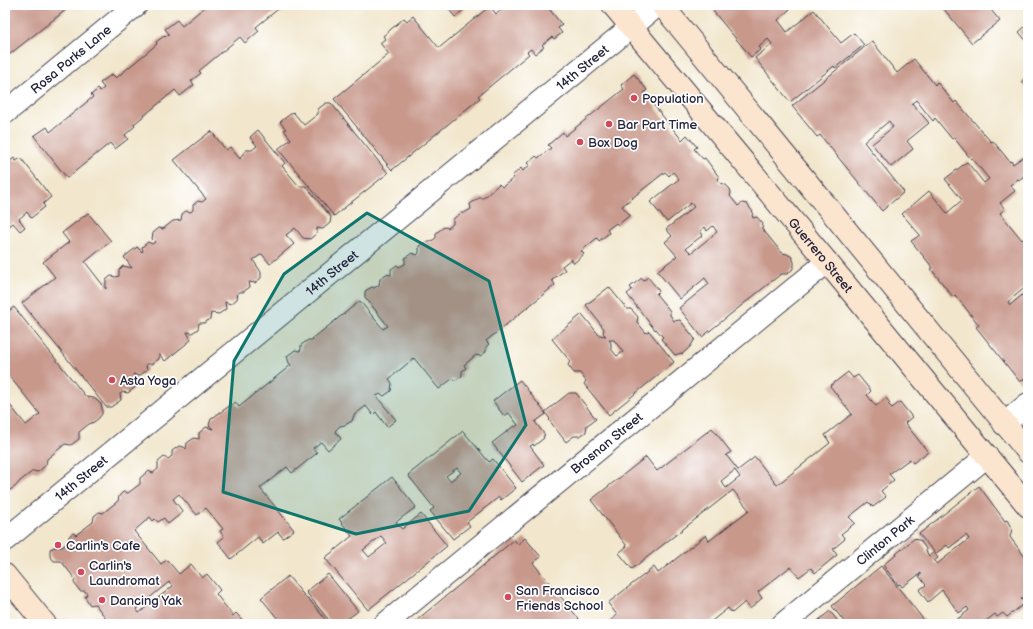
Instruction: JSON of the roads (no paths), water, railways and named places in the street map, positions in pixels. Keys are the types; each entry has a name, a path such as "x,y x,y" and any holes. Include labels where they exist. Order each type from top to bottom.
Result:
{"main road":[{"name":"Guerrero Street","path":"613,5 1028,506"},
{"path":"662,5 1028,452"},
{"path":"5,576 45,624"}],"street":[{"name":"Rosa Parks Lane","path":"5,112 136,5"},
{"name":"14th Street","path":"5,540 658,5"},
{"name":"Brosnan Street","path":"385,624 827,262"},
{"path":"1004,424 1028,404"},
{"name":"Clinton Park","path":"783,624 987,456"}],"place":[{"name":"Population","path":"634,98"},
{"name":"Bar Part Time","path":"609,124"},
{"name":"Box Dog","path":"580,142"},
{"name":"Asta Yoga","path":"112,380"},
{"name":"Carlin's Cafe","path":"58,545"},
{"name":"Carlin's Laundromat","path":"81,572"},
{"name":"San Francisco Friends School","path":"508,597"},
{"name":"Dancing Yak","path":"102,600"}]}
